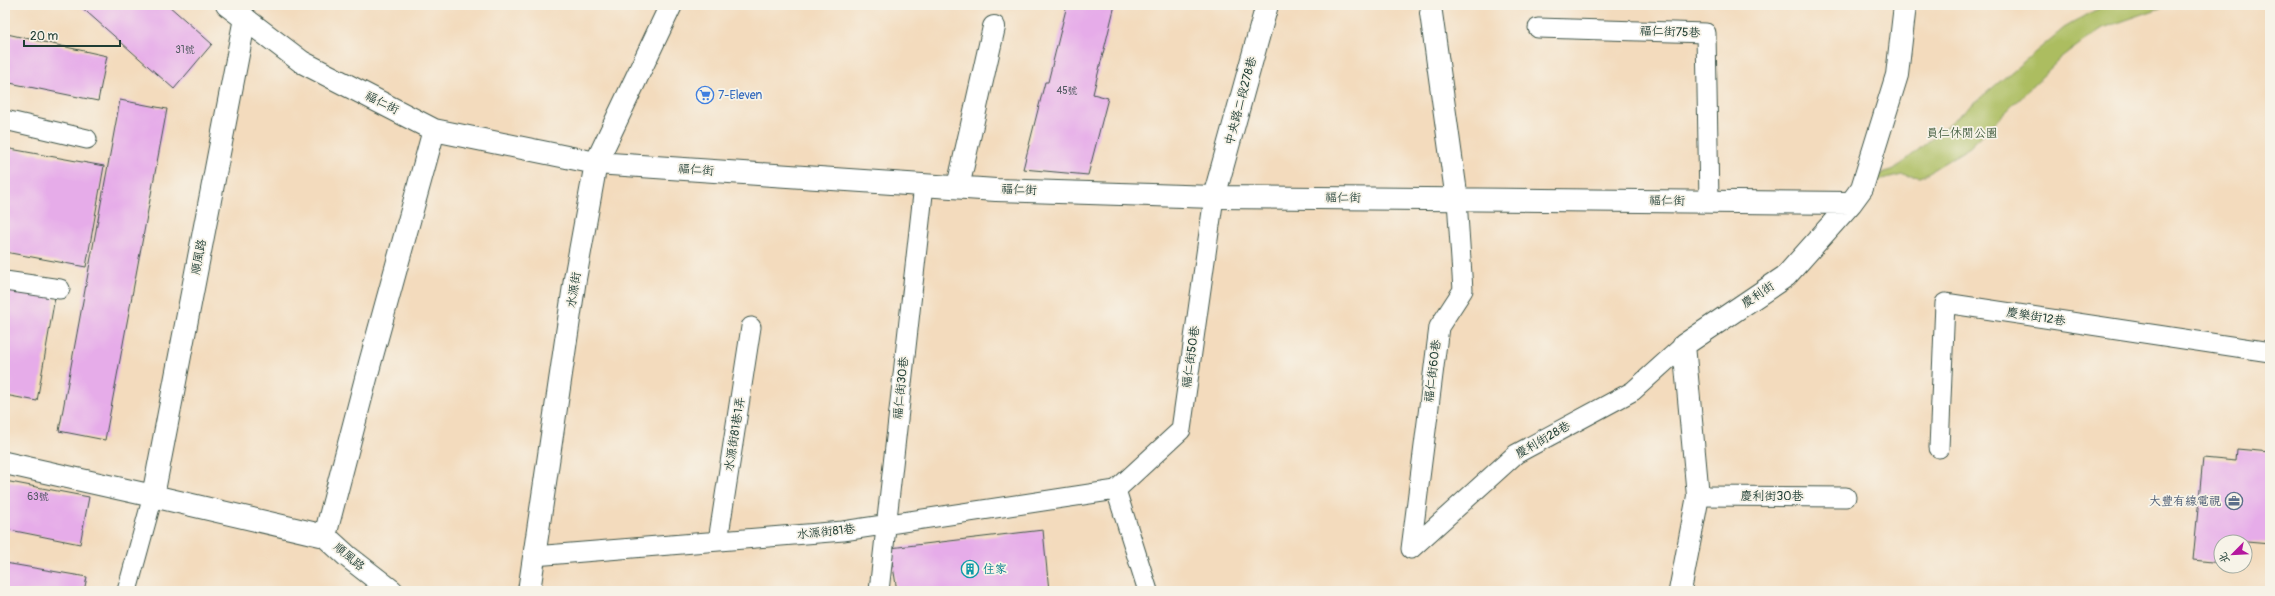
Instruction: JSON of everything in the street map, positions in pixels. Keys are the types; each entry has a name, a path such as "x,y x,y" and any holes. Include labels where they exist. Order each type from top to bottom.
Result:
{"street":[{"name":"福仁街","path":"227,5 246,12 302,62 434,130 596,163 958,187 1214,197 1851,203"},
{"name":"水源街","path":"529,591 575,279 596,163 671,5"},
{"name":"中央路二段278巷","path":"1214,197 1267,5"},
{"name":"慶利街","path":"1684,345 1786,276 1851,203 1862,188 1896,76 1904,5"},
{"path":"1431,9 1457,200"},
{"name":"順風路","path":"153,496 246,12"},
{"path":"958,187 994,27"},
{"name":"順風路","path":"326,536 370,363 434,130"},
{"path":"1680,591 1698,496 1684,345"},
{"name":"順風路","path":"5,463 326,536 347,556 392,591"}],"lane":[{"name":"福仁街75巷","path":"1538,28 1706,33 1710,202"},
{"path":"5,120 87,139"},
{"name":"福仁街30巷","path":"879,591 924,185"},
{"name":"福仁街50巷","path":"1116,490 1181,430 1214,197"},
{"name":"福仁街60巷","path":"1410,549 1439,327 1463,290 1457,200"},
{"path":"5,281 60,289"},
{"name":"慶樂街12巷","path":"1940,448 1945,303 2270,352"},
{"name":"水源街81巷1弄","path":"718,541 751,327"},
{"name":"慶利街28巷","path":"1410,549 1516,454 1633,391 1684,345"},
{"path":"1116,490 1148,591"},
{"name":"水源街81巷","path":"534,556 843,531 1116,490"},
{"path":"127,591 153,496"},
{"name":"慶利街30巷","path":"1698,496 1846,497"}],"green space":[{"name":"員仁休閒公園","path":"2104,5 2169,5 2103,28 2085,40 2060,59 1970,147 1921,177 1902,175 1874,182 1877,175 1894,170 2064,28"}],"building":[{"path":"79,5 168,5 212,44 174,89"},
{"path":"1067,5 1115,5 1093,94 1108,98 1088,175 1023,169 1045,82 1048,82"},
{"path":"7,34 107,56 98,101 5,82"},
{"path":"120,100 167,109 105,440 59,431"},
{"path":"5,148 104,166 86,267 5,252"},
{"path":"5,288 55,297 37,401 5,395"},
{"name":"大豐有線電視","path":"2237,449 2270,452 2270,544 2253,543 2253,534 2213,534 2213,562 2193,560 2203,458 2236,461"},
{"path":"5,481 89,497 80,544 5,529"},
{"name":"住家","path":"1043,530 1049,591 897,591 890,548"},
{"path":"5,563 87,577 84,591 5,591"}],"place":[{"name":"7-Eleven","path":"705,95"},
{"name":"大豐有線電視","path":"2234,501"},
{"name":"住家","path":"970,569"}]}
